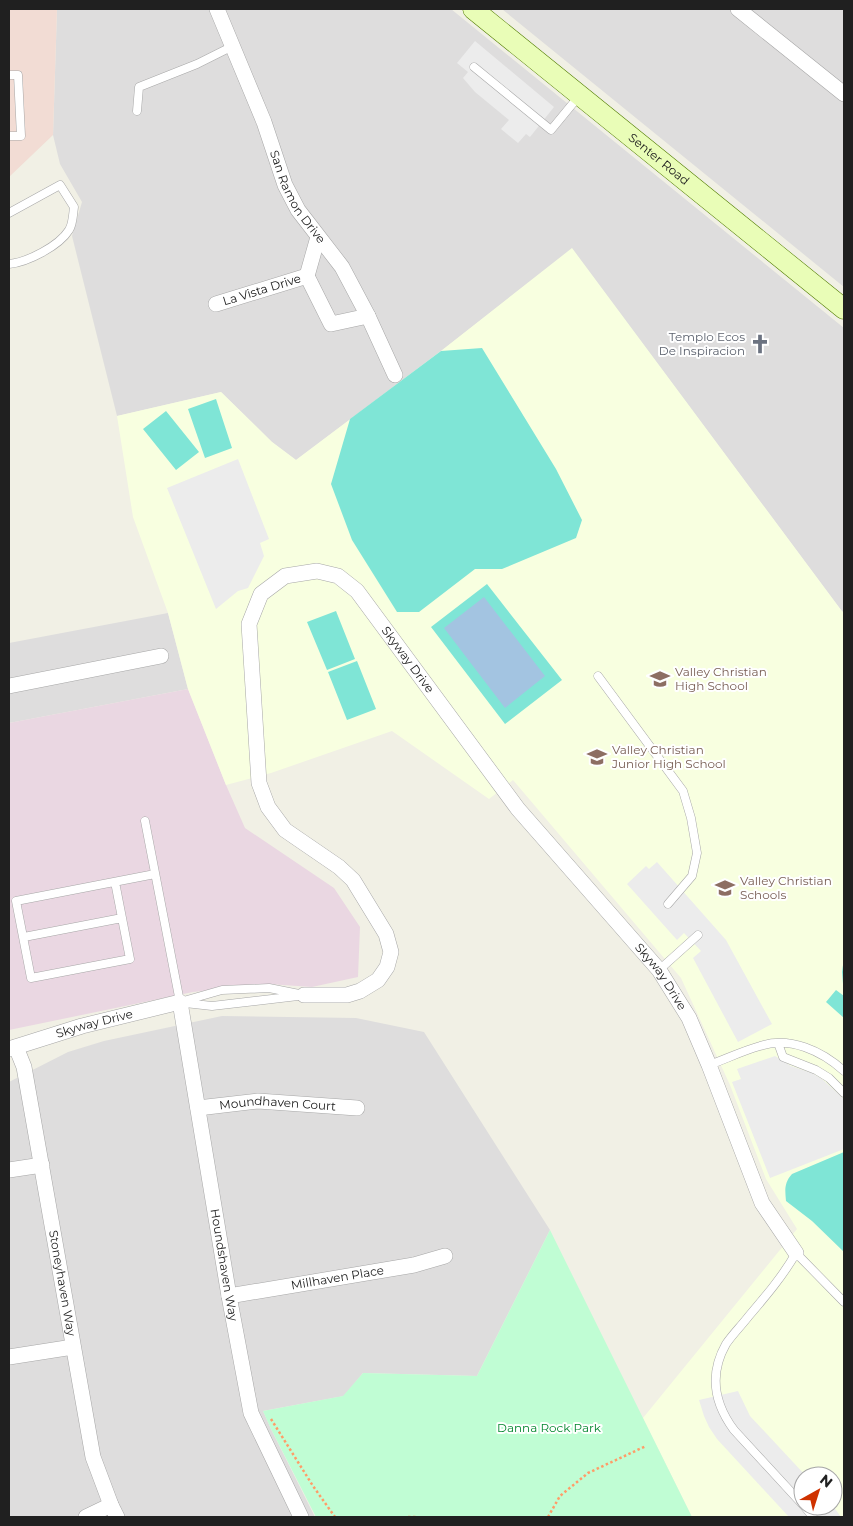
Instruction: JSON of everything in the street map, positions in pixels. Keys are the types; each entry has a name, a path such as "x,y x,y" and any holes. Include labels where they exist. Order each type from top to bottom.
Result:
{"main road":[{"name":"Senter Road","path":"473,9 844,308"}],"street":[{"name":"San Ramon Drive","path":"217,9 264,122 285,185 298,210 342,267 368,316 395,375"},
{"path":"738,9 844,94"},
{"name":"La Vista Drive","path":"318,238 307,276 331,324 368,316"},
{"name":"La Vista Drive","path":"216,304 307,276"},
{"name":"Skyway Drive","path":"304,995 346,995 360,991 378,980 387,967 391,952 386,934 353,880 339,866 285,830 268,807 259,782 250,624 261,594 285,576 317,571 338,576 357,591 518,809 659,970 689,1018 762,1203 796,1253"},
{"path":"9,686 161,656"},
{"name":"Skyway Drive","path":"12,1048 82,1026 180,1002"},
{"name":"Houndshaven Way","path":"180,1002 229,1296 251,1413 301,1517"},
{"name":"Stoneyhaven Way","path":"12,1048 24,1066 94,1457 114,1511"},
{"name":"Moundhaven Court","path":"198,1108 258,1101 357,1108"},
{"path":"9,1170 42,1165"},
{"name":"Millhaven Place","path":"229,1296 414,1265 445,1256"},
{"path":"9,1358 73,1347"},
{"path":"86,1517 114,1511"}],"lane":[{"path":"137,111 139,87 198,64 233,46"},
{"path":"474,67 551,130 580,95"},
{"path":"9,75 18,75 21,136 9,136"},
{"path":"9,213 60,185 74,207 70,228 58,242 42,252 9,264"},
{"path":"598,676 683,791 691,818 697,853 692,876 668,904"},
{"path":"145,821 180,1002"},
{"path":"115,882 130,959 32,978 16,901 155,874"},
{"path":"24,937 122,918"},
{"path":"659,970 698,936"},
{"name":"Skyway Drive","path":"180,1002 222,990 269,988 304,995"},
{"name":"Skyway Drive","path":"180,1002 212,1006 304,995"},
{"path":"778,1044 783,1057 816,1070 829,1078 844,1093"},
{"path":"709,1066 761,1045 778,1044 798,1045 810,1049 832,1060 844,1071"},
{"path":"793,1493 724,1417 718,1402 716,1386 720,1358 727,1343 788,1268 796,1253 844,1302"}],"path":[{"path":"251,1413 271,1419 335,1517"},
{"path":"548,1517 560,1496 588,1473 646,1446"},
{"path":"408,1517 416,1517"}],"shaded area":[{"path":"9,9 57,9 53,135 9,177"},
{"path":"57,9 451,9 844,328 844,613 572,249 296,460 272,442 221,392 117,416 72,236 82,202 60,164 53,135"},
{"path":"502,9 844,9 844,287"},
{"path":"475,41 554,107 530,137 526,134 518,143 501,129 509,120 475,92 463,78 468,72 457,63"},
{"name":"Valley Christian Schools","path":"572,248 844,613 844,1517 692,1517 643,1418 797,1229 766,1179 730,1085 681,978 513,780 489,799 392,731 271,773 226,785 188,689 168,613 133,517 117,416 221,392 272,442 296,460 441,351"},
{"path":"482,348 556,469 582,520 576,538 502,569 475,569 419,612 397,612 352,540 331,484 350,419 441,351"},
{"path":"216,399 232,448 205,458 188,409"},
{"path":"166,411 199,452 176,470 143,429"},
{"path":"238,459 269,539 260,543 264,556 248,588 238,591 216,609 167,488"},
{"path":"487,584 562,680 505,724 431,627"},
{"path":"484,597 545,676 505,708 444,628"},
{"path":"336,611 355,659 327,670 307,622"},
{"path":"168,613 188,689 9,723 9,643"},
{"path":"357,661 376,709 347,720 328,672"},
{"path":"188,689 245,828 334,888 360,927 358,977 312,987 268,984 193,992 9,1030 9,723"},
{"path":"657,862 726,940 772,1024 738,1042 693,958 701,951 684,933 677,940 627,884 646,866 649,869"},
{"path":"844,958 844,996 842,972"},
{"path":"836,990 844,996 844,1018 826,1002"},
{"path":"222,1016 356,1018 424,1032 550,1230 477,1376 363,1373 344,1396 263,1411 315,1517 9,1517 9,1082 68,1052 104,1041"},
{"path":"775,1056 791,1066 812,1073 822,1079 844,1099 844,1149 770,1178 732,1082 741,1079 737,1069"},
{"path":"844,1152 844,1252 812,1221 786,1201 785,1190 792,1174"},
{"path":"738,1391 750,1416 797,1466 793,1466 793,1516 841,1517 789,1517 717,1439 709,1427 699,1400"}],"green space":[{"name":"Danna Rock Park","path":"550,1230 692,1517 316,1517 263,1411 343,1396 363,1373 477,1376"}],"place":[{"name":"Templo Ecos De Inspiracion","path":"760,344"},
{"name":"Valley Christian High School","path":"660,679"},
{"name":"Valley Christian Junior High School","path":"597,757"},
{"name":"Valley Christian Schools","path":"725,888"}]}
